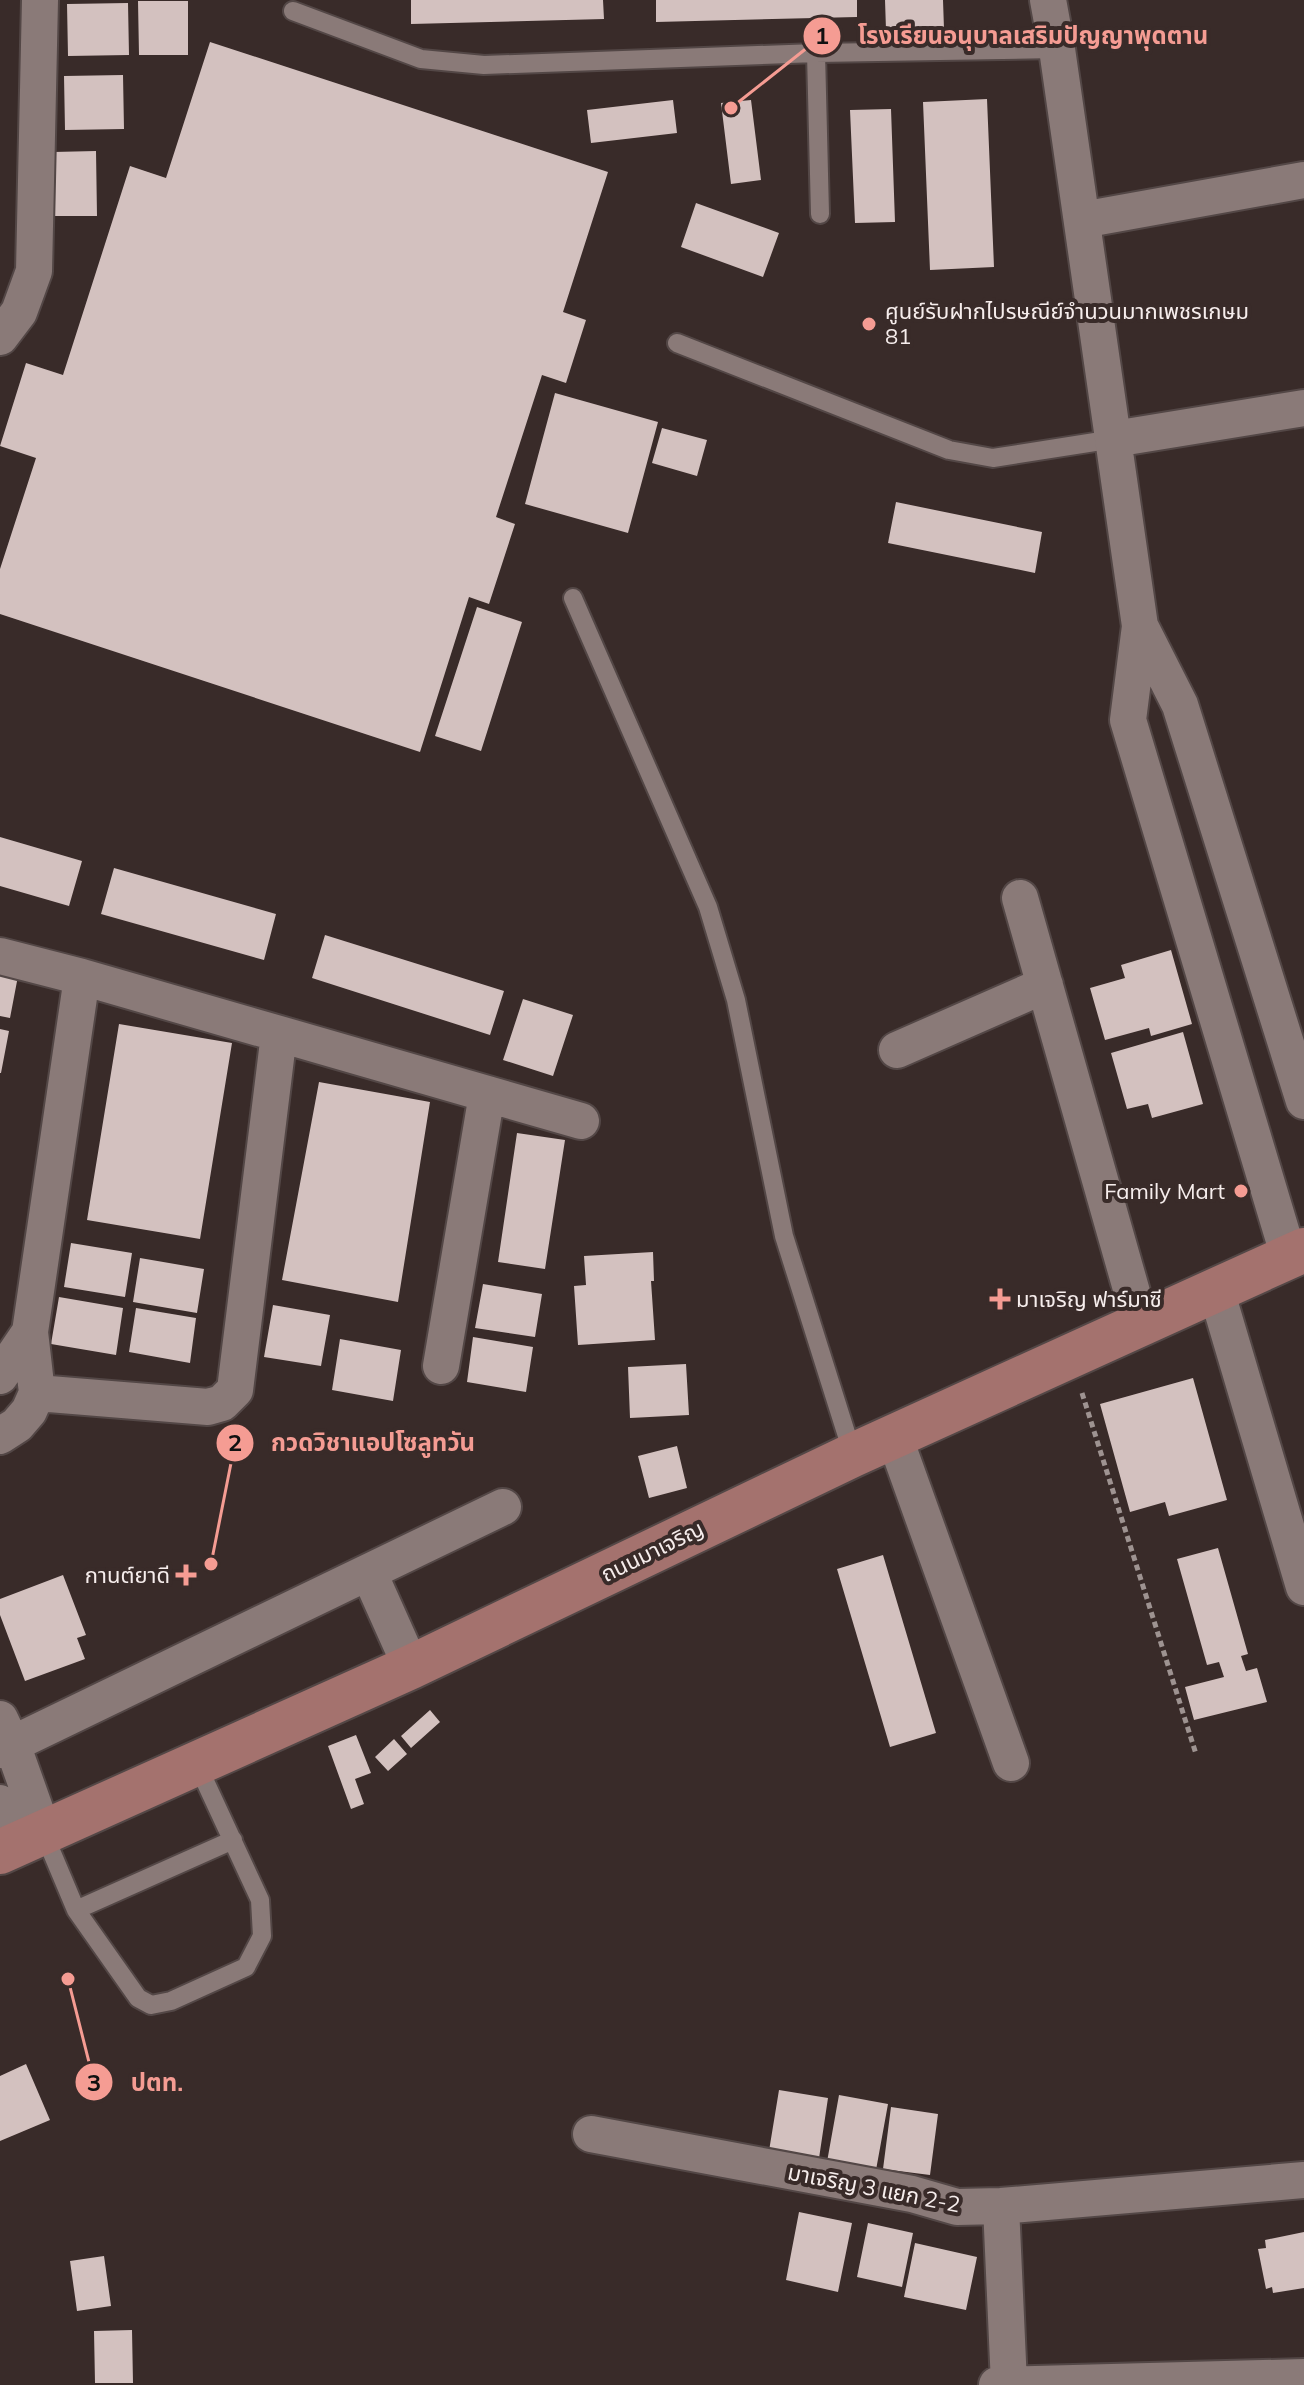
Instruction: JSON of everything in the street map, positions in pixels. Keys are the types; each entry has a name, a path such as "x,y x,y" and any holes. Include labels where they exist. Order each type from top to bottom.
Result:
{"main road":[{"name":"ถนนมาเจริญ","path":"21,1843 411,1667 853,1455 1296,1254"}],"street":[{"path":"0,337 19,312 34,271 40,0"},
{"path":"1056,2 1057,49 1140,626 1128,720 1296,1254"},
{"path":"1082,220 1304,180"},
{"path":"1114,439 1304,408"},
{"path":"1140,626 1180,705 1304,1101"},
{"path":"1020,898 1141,1324"},
{"path":"0,956 581,1121"},
{"path":"0,1436 17,1425 29,1411 37,1393 30,1332 82,977"},
{"path":"897,1050 1045,985"},
{"path":"37,1393 208,1407 222,1403 235,1390 279,1034"},
{"path":"441,1366 487,1094"},
{"path":"1216,1290 1304,1587"},
{"path":"0,1376 30,1332"},
{"path":"894,1436 1011,1763"},
{"path":"21,1843 4,1738 369,1573 503,1507"},
{"path":"369,1573 411,1667"},
{"path":"0,1803 21,1843"},
{"name":"มาเจริญ 3 แยก 2-2","path":"591,2134 912,2194 957,2207 1001,2206 1304,2180"},
{"path":"1001,2206 1003,2384 1304,2377"}],"lane":[{"path":"293,11 421,59 484,65 816,53 1057,49"},
{"path":"816,53 820,214"},
{"path":"677,343 949,450 993,458 1114,439"},
{"path":"573,598 708,907 736,1000 784,1236 853,1455"},
{"path":"21,1843 76,1910 138,1998 151,2005 171,2001 196,1990 246,1967 262,1936 260,1900 197,1764"},
{"path":"76,1910 233,1840"}],"path":[{"path":"1070,1356 1196,1754"}],"building":[{"path":"411,0 603,0 604,19 411,24"},
{"path":"656,0 857,0 857,17 656,22"},
{"path":"885,0 943,0 944,29 886,30"},
{"path":"138,1 188,1 188,55 139,55"},
{"path":"128,3 129,55 68,56 67,4"},
{"path":"210,42 608,172 563,312 586,320 566,383 542,375 496,517 515,524 489,604 469,597 420,752 0,614 0,569 36,458 0,446 26,363 63,375 130,166 166,178"},
{"path":"123,75 124,129 65,130 64,76"},
{"path":"987,99 994,267 930,270 923,102"},
{"path":"673,100 677,133 591,143 587,110"},
{"path":"751,100 761,180 731,184 721,103"},
{"path":"891,109 895,222 855,223 850,110"},
{"path":"96,151 97,216 54,216 53,152"},
{"path":"696,203 779,233 763,277 681,247"},
{"path":"555,393 658,422 628,533 525,504"},
{"path":"662,428 707,440 697,476 652,463"},
{"path":"896,502 1042,532 1035,573 888,543"},
{"path":"477,607 522,622 481,751 435,736"},
{"path":"0,837 82,861 69,906 0,886"},
{"path":"114,868 276,914 264,960 101,914"},
{"path":"325,935 504,991 490,1035 312,978"},
{"path":"1171,950 1192,1024 1151,1036 1149,1028 1105,1040 1090,988 1125,978 1121,965"},
{"path":"0,972 18,976 10,1018 0,1016"},
{"path":"523,999 573,1015 553,1076 503,1060"},
{"path":"119,1024 232,1043 200,1239 87,1220"},
{"path":"0,1029 9,1031 1,1073 0,1073"},
{"path":"1183,1032 1203,1104 1152,1118 1148,1104 1127,1109 1111,1053"},
{"path":"319,1082 430,1102 398,1302 282,1280"},
{"path":"517,1133 565,1140 545,1269 498,1262"},
{"path":"71,1243 132,1253 125,1297 64,1287"},
{"path":"653,1252 654,1281 651,1281 655,1340 578,1345 574,1286 586,1285 584,1256"},
{"path":"140,1258 204,1269 197,1313 133,1302"},
{"path":"483,1284 542,1294 535,1337 475,1328"},
{"path":"59,1297 123,1308 116,1355 51,1344"},
{"path":"273,1305 330,1315 321,1366 264,1357"},
{"path":"136,1308 196,1318 190,1363 129,1352"},
{"path":"473,1337 533,1347 526,1392 467,1382"},
{"path":"340,1339 401,1350 393,1401 332,1390"},
{"path":"686,1364 689,1415 630,1418 628,1367"},
{"path":"1193,1378 1227,1500 1169,1516 1165,1502 1130,1512 1100,1404"},
{"path":"677,1446 687,1488 649,1498 638,1456"},
{"path":"1218,1548 1248,1654 1241,1656 1246,1671 1257,1668 1267,1702 1194,1720 1185,1687 1224,1677 1219,1662 1207,1665 1177,1559"},
{"path":"883,1555 936,1733 890,1747 837,1569"},
{"path":"63,1575 86,1635 77,1638 85,1659 25,1681 0,1615 0,1599"},
{"path":"430,1710 440,1722 411,1748 401,1736"},
{"path":"356,1735 371,1773 355,1779 364,1804 351,1809 328,1746"},
{"path":"394,1739 407,1754 388,1771 375,1757"},
{"path":"26,2064 50,2120 0,2141 0,2076"},
{"path":"779,2090 828,2098 818,2165 768,2157"},
{"path":"839,2095 888,2104 874,2181 825,2173"},
{"path":"891,2107 938,2114 930,2175 883,2169"},
{"path":"799,2212 852,2223 838,2292 786,2280"},
{"path":"868,2223 913,2233 902,2287 857,2277"},
{"path":"1304,2232 1304,2288 1273,2293 1272,2287 1266,2289 1258,2249 1266,2248 1265,2240"},
{"path":"915,2243 977,2257 966,2310 904,2297"},
{"path":"104,2256 111,2306 77,2311 70,2261"},
{"path":"132,2330 133,2383 95,2383 94,2331"}],"place":[{"name":"โรงเรียนอนุบาลเสริมปัญญาพุดตาน","path":"731,108"},
{"name":"ศูนย์รับฝากไปรษณีย์จำนวนมากเพชรเกษม 81","path":"869,324"},
{"name":"Family Mart","path":"1241,1191"},
{"name":"มาเจริญ ฟาร์มาซี","path":"1000,1299"},
{"name":"กวดวิชาแอปโซลูทวัน","path":"211,1564"},
{"name":"กานต์ยาดี","path":"186,1575"},
{"name":"ปตท.","path":"68,1979"}]}
